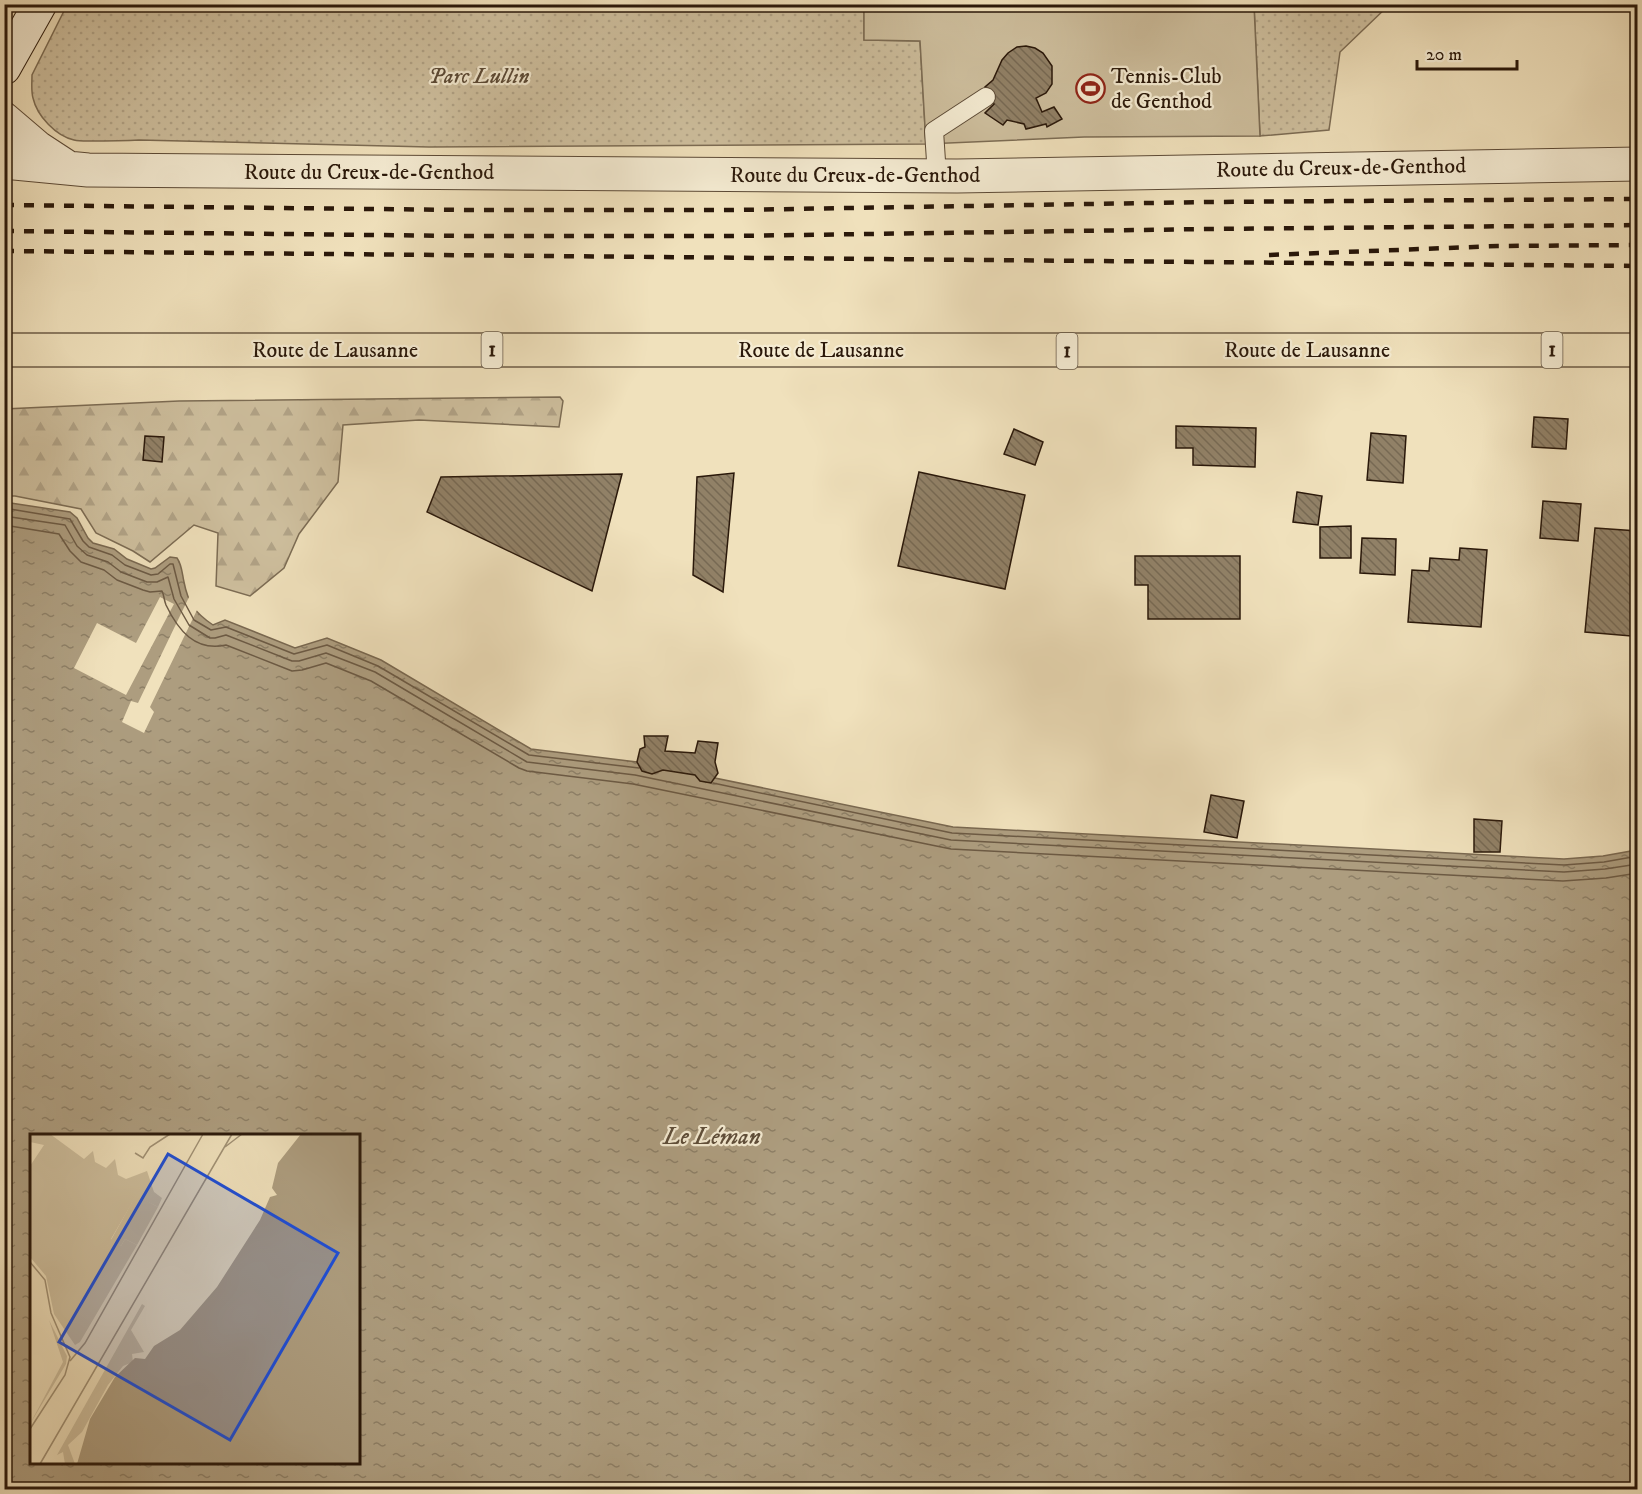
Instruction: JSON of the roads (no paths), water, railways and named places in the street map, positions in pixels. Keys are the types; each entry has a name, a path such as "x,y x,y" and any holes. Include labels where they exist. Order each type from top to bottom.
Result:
{"main road":[{"name":"Route de Lausanne","path":"4,350 1638,350"}],"street":[{"path":"4,68 40,4"},
{"path":"4,119 38,148 72,169"},
{"name":"Route du Creux-de-Genthod","path":"4,162 72,169 937,176 1638,164"}],"lane":[{"path":"937,176 934,131 986,97"}],"water":[{"name":"Le Léman","path":"4,502 70,512 77,518 93,543 114,549 127,559 151,569 170,557 177,558 190,602 201,616 213,625 225,620 295,648 327,638 381,660 531,749 637,762 953,827 1564,859 1637,850 1637,1489 5,1489"}],"railway":[{"path":"4,205 467,210 732,210 1208,202 1638,199"},
{"path":"4,231 468,236 731,236 1638,225"},
{"path":"1269,255 1498,246 1638,245"},
{"path":"4,251 1638,266"}],"place":[{"name":"Tennis-Club de Genthod","path":"1090,89"}],"park label":[{"name":"Parc Lullin","path":"479,76"}]}
